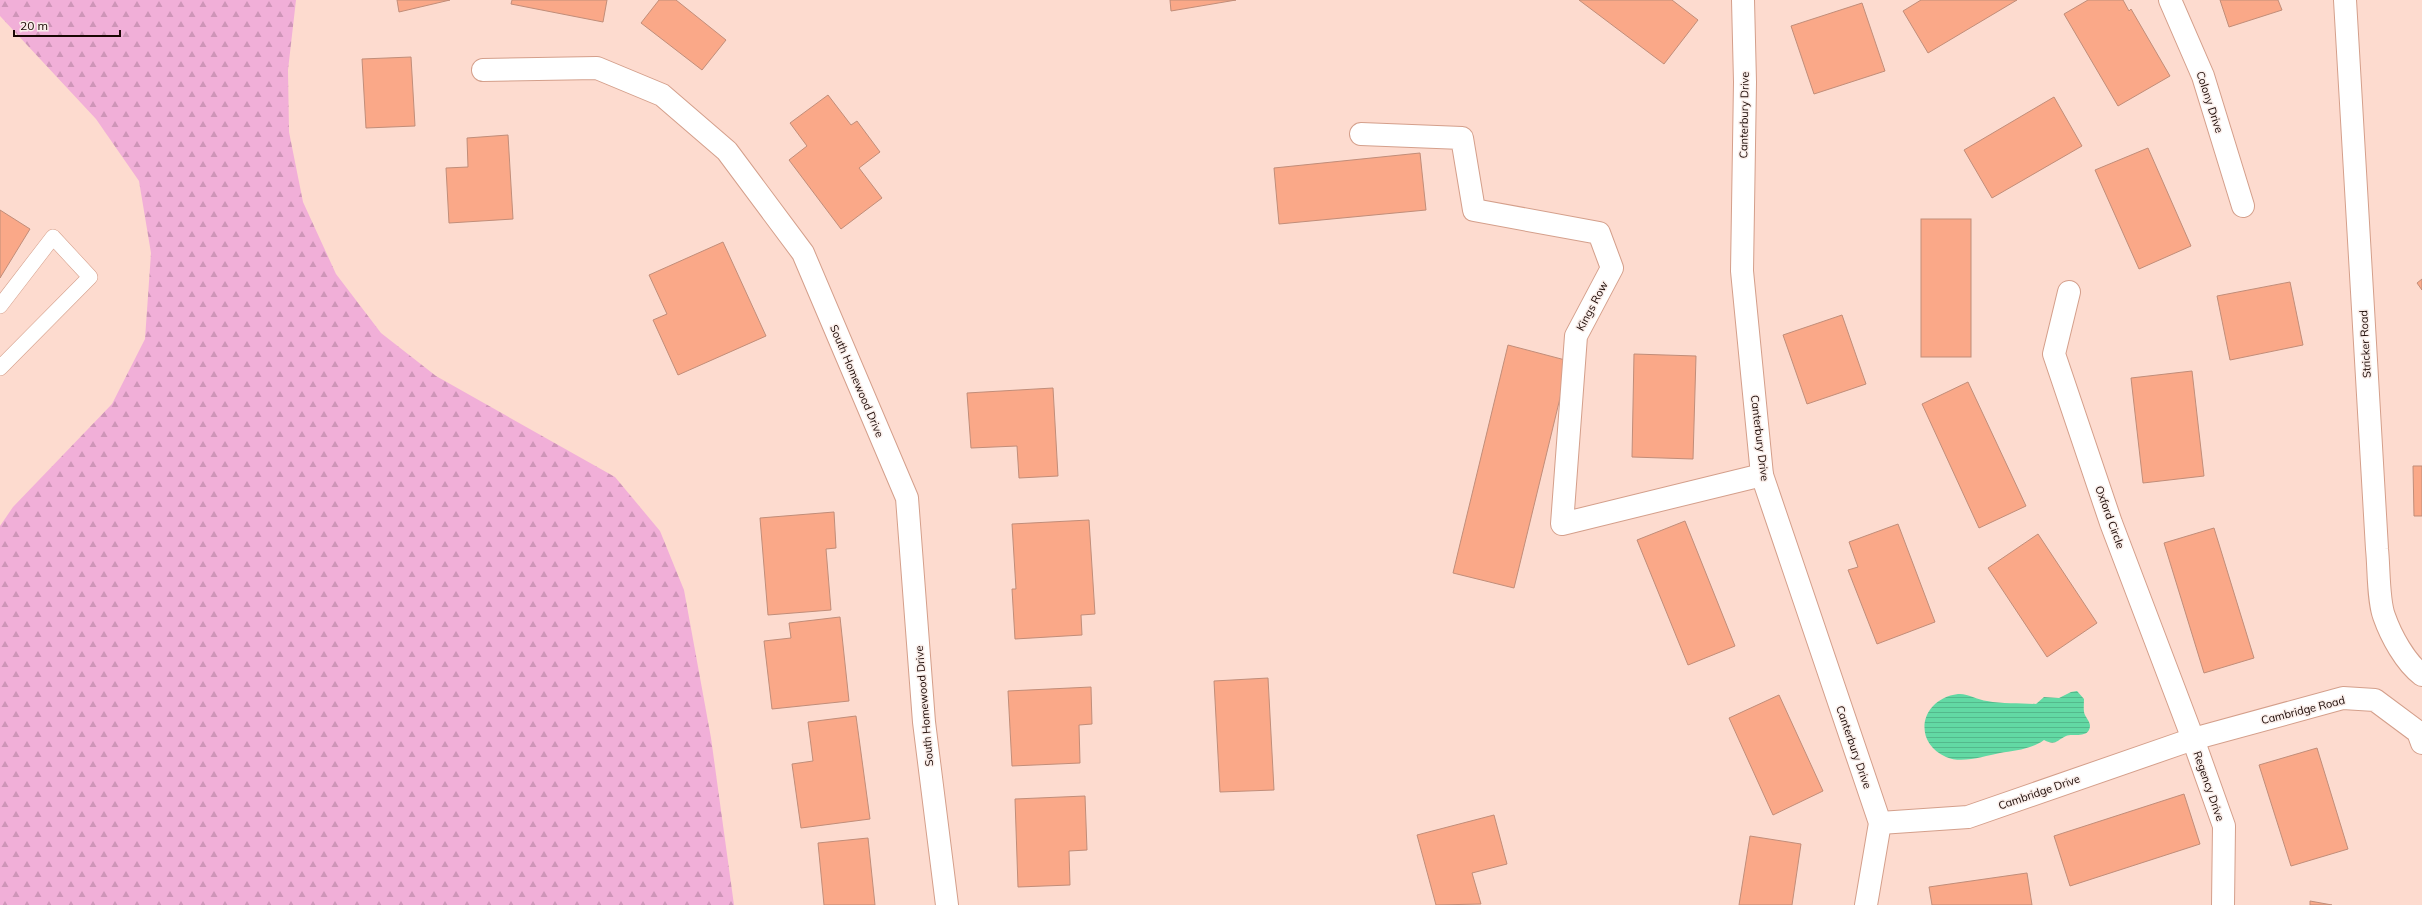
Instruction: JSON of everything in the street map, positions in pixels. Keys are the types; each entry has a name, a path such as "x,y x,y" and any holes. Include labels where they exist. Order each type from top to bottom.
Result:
{"street":[{"name":"Canterbury Drive","path":"1743,0 1745,82 1742,271 1762,475 1880,823 1866,905"},
{"name":"Colony Drive","path":"2170,0 2203,76 2243,206"},
{"name":"Stricker Road","path":"2345,0 2376,541 2384,615 2398,644 2416,670 2422,675"},
{"name":"South Homewood Drive","path":"483,70 597,68 662,95 727,151 803,253 907,498 924,722 947,905"},
{"name":"Kings Row","path":"1362,134 1462,138 1474,210 1599,233 1612,268 1576,336 1562,524 1762,475"},
{"name":"Oxford Circle","path":"2069,292 2054,354 2111,523 2193,739"},
{"name":"Cambridge Road","path":"2193,739 2343,698 2375,700 2418,732 2422,743"},
{"name":"Cambridge Drive","path":"1880,823 1968,817 2193,739"},
{"name":"Regency Drive","path":"2193,739 2224,826 2223,905"}],"lane":[{"path":"0,306 53,237 90,277 0,368"}],"green space":[{"path":"0,0 296,0 288,70 289,132 303,202 336,274 381,333 436,376 615,477 660,531 684,590 711,738 734,905 0,905 0,526 13,507 112,404 145,339 151,253 139,181 96,119 0,16"}],"shaded area":[{"path":"2077,691 2084,699 2084,712 2090,723 2087,733 2080,735 2069,735 2053,743 2044,740 2034,746 2023,749 1966,760 1946,757 1935,750 1928,742 1925,732 1925,722 1929,712 1935,704 1945,698 1958,694 1993,702 2036,704 2044,697 2059,698 2071,692"}],"building":[{"path":"397,0 450,0 399,12"},
{"path":"512,0 607,0 603,22 511,4"},
{"path":"659,0 676,0 726,40 702,70 641,23"},
{"path":"1170,0 1236,0 1171,11"},
{"path":"1579,0 1672,0 1698,20 1664,64"},
{"path":"1921,0 2017,0 1928,53 1903,11"},
{"path":"2088,0 2123,0 2129,11 2131,9 2170,76 2118,106 2064,14"},
{"path":"2220,0 2278,0 2282,10 2229,27"},
{"path":"1862,3 1885,71 1814,94 1791,26"},
{"path":"411,57 415,126 366,128 362,59"},
{"path":"828,95 851,125 857,121 880,152 859,168 882,198 841,229 789,160 807,146 790,123"},
{"path":"2054,97 2082,146 1992,198 1964,150"},
{"path":"508,135 513,219 449,223 446,168 468,167 467,138"},
{"path":"2148,148 2191,246 2139,269 2095,170"},
{"path":"1420,153 1426,210 1279,224 1274,168"},
{"path":"0,210 30,229 0,278"},
{"path":"1921,219 1971,219 1971,357 1921,357"},
{"path":"723,242 766,336 678,375 653,320 667,314 649,275"},
{"path":"2422,279 2422,290 2417,283"},
{"path":"2290,282 2303,345 2230,360 2217,296"},
{"path":"1842,315 1866,384 1807,404 1783,335"},
{"path":"1508,345 1569,361 1514,588 1453,573"},
{"path":"1634,354 1696,356 1693,459 1632,457"},
{"path":"2192,371 2204,476 2143,483 2131,378"},
{"path":"1968,382 2026,506 1979,528 1922,404"},
{"path":"1053,388 1058,476 1019,478 1017,446 971,448 967,393"},
{"path":"2413,466 2422,466 2422,516 2414,516"},
{"path":"834,512 836,548 826,549 831,610 768,615 760,518"},
{"path":"1089,520 1095,614 1081,615 1082,635 1015,639 1012,589 1016,589 1012,524"},
{"path":"1685,521 1735,646 1688,665 1637,540"},
{"path":"1898,524 1935,622 1877,644 1848,570 1858,567 1849,542"},
{"path":"2214,528 2254,658 2204,673 2164,543"},
{"path":"2038,534 2097,623 2047,657 1988,568"},
{"path":"840,617 849,701 772,709 764,641 791,638 789,623"},
{"path":"1268,678 1274,790 1220,792 1214,681"},
{"path":"1091,687 1092,724 1079,725 1080,763 1012,766 1008,691"},
{"path":"1779,695 1823,791 1773,815 1729,718"},
{"path":"856,716 870,819 801,828 792,764 813,761 808,722"},
{"path":"2317,748 2348,849 2291,866 2259,765"},
{"path":"2184,794 2200,844 2070,886 2054,836"},
{"path":"1085,796 1087,850 1069,851 1070,885 1018,887 1015,799"},
{"path":"1494,815 1507,864 1472,873 1481,904 1436,905 1417,835"},
{"path":"1750,836 1801,844 1792,905 1739,905"},
{"path":"868,838 875,905 824,905 818,843"},
{"path":"2027,873 2032,905 1932,905 1929,887"},
{"path":"2310,901 2332,905 2310,905"}]}
